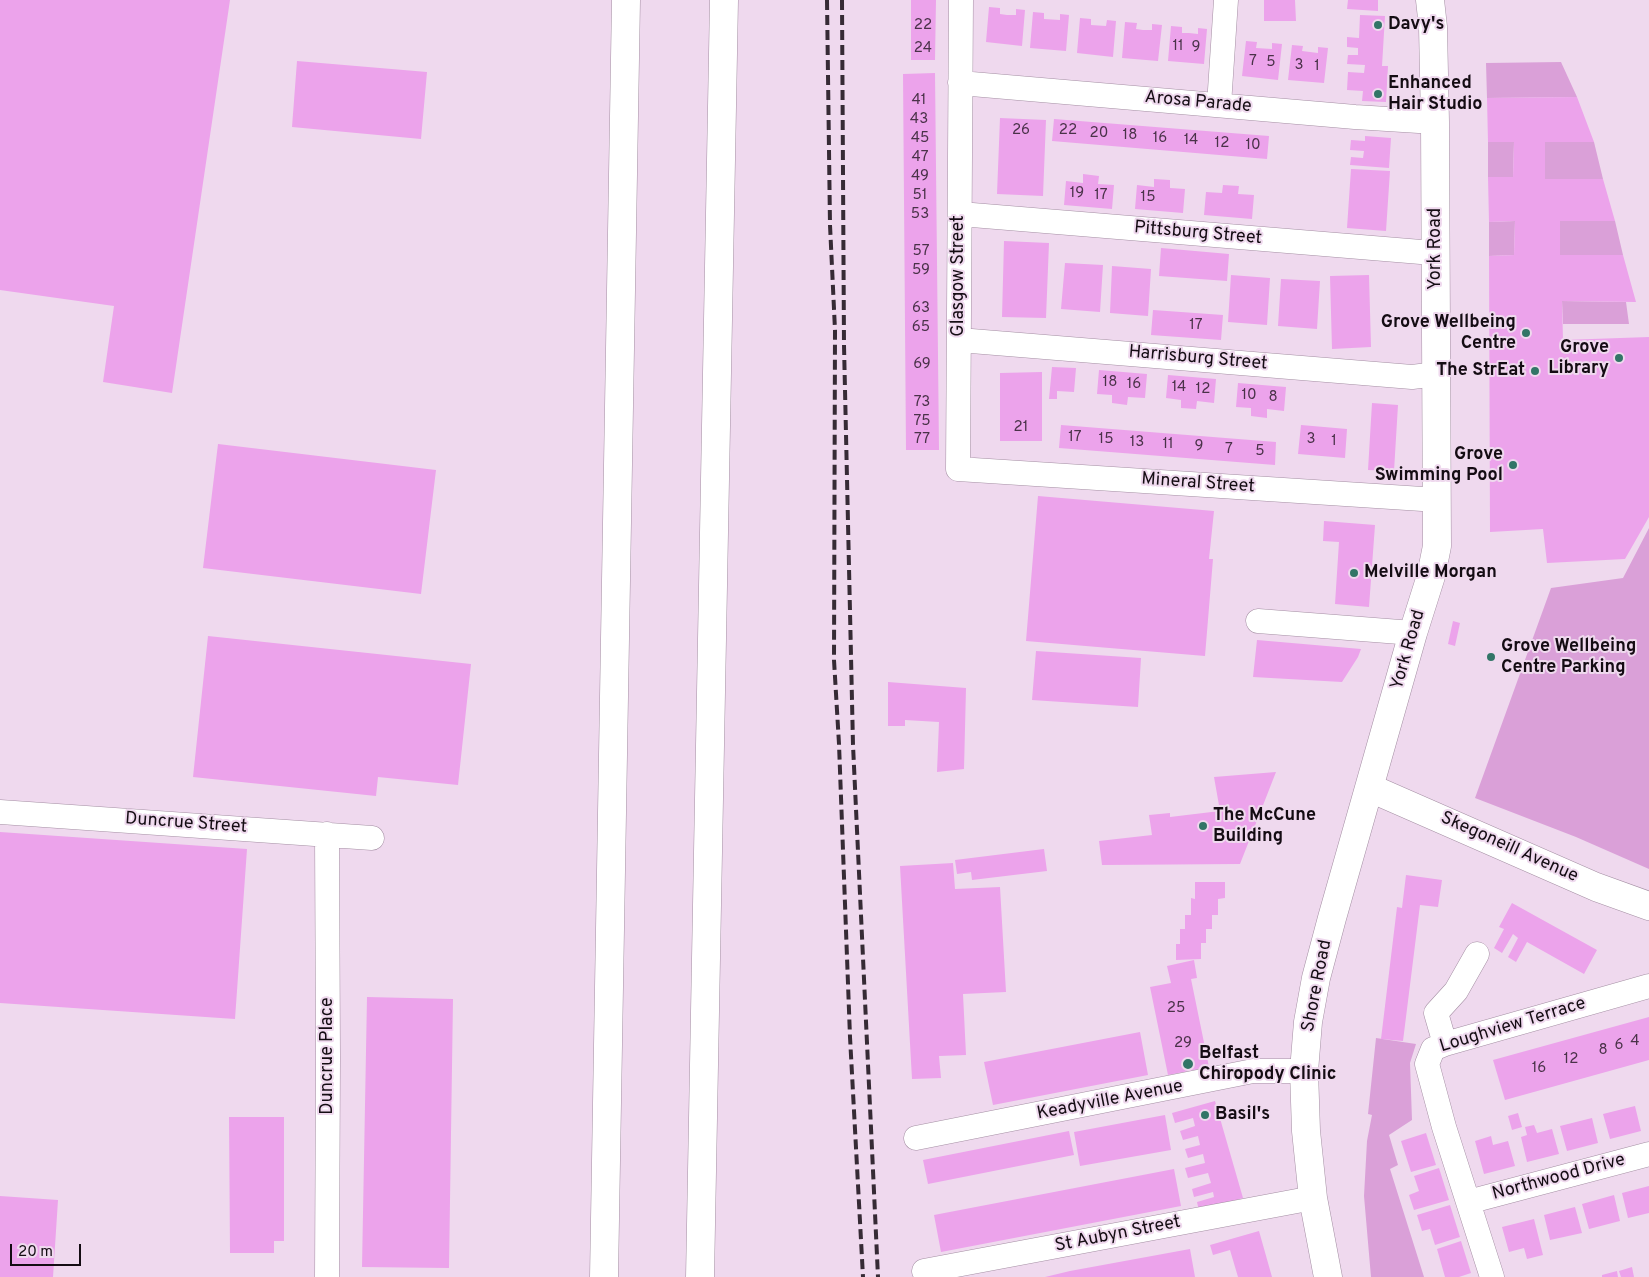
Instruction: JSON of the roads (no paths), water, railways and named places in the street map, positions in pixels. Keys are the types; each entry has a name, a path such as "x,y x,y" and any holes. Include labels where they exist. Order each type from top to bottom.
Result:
{"main road":[{"path":"604,1277 626,0"},
{"path":"700,1277 724,0"},
{"name":"York Road","path":"1370,788 1413,633 1431,576 1437,546 1435,122 1433,27 1430,0"},
{"name":"Skegoneill Avenue","path":"1370,788 1596,887 1649,906"},
{"name":"Shore Road","path":"1328,1277 1313,1198 1306,1131 1304,1071 1308,1022 1316,978 1370,788"}],"street":[{"name":"Glasgow Street","path":"958,468 961,0"},
{"path":"1219,105 1226,0"},
{"name":"Arosa Parade","path":"960,83 1355,117 1435,122"},
{"name":"Pittsburg Street","path":"960,214 1436,252"},
{"name":"Harrisburg Street","path":"959,340 1412,377 1437,374"},
{"name":"Mineral Street","path":"958,468 1438,500"},
{"path":"1258,621 1413,633"},
{"name":"Duncrue Street","path":"0,812 372,838"},
{"name":"Duncrue Place","path":"326,834 328,1058 326,1277"},
{"path":"1445,1044 1436,1013 1456,991 1477,954"},
{"name":"Loughview Terrace","path":"1492,1277 1444,1127 1427,1064 1433,1049 1649,986"},
{"name":"Keadyville Avenue","path":"916,1138 1252,1071 1304,1071"},
{"name":"Northwood Drive","path":"1468,1202 1649,1154"},
{"name":"St Aubyn Street","path":"924,1271 984,1268 1313,1198"}],"railway":[{"path":"827,0 830,225 835,330 834,660 850,1037 863,1277"},
{"path":"842,0 844,345 853,745 878,1277"}],"place":[{"name":"Davy's","path":"1378,25"},
{"name":"Enhanced Hair Studio","path":"1378,94"},
{"name":"Grove Wellbeing Centre","path":"1526,333"},
{"name":"Grove Library","path":"1619,358"},
{"name":"The StrEat","path":"1535,371"},
{"name":"Grove Swimming Pool","path":"1513,465"},
{"name":"Melville Morgan","path":"1354,573"},
{"name":"Grove Wellbeing Centre Parking","path":"1491,657"},
{"name":"The McCune Building","path":"1203,826"},
{"name":"Belfast Chiropody Clinic","path":"1188,1064"},
{"name":"Basil's","path":"1205,1115"}]}
